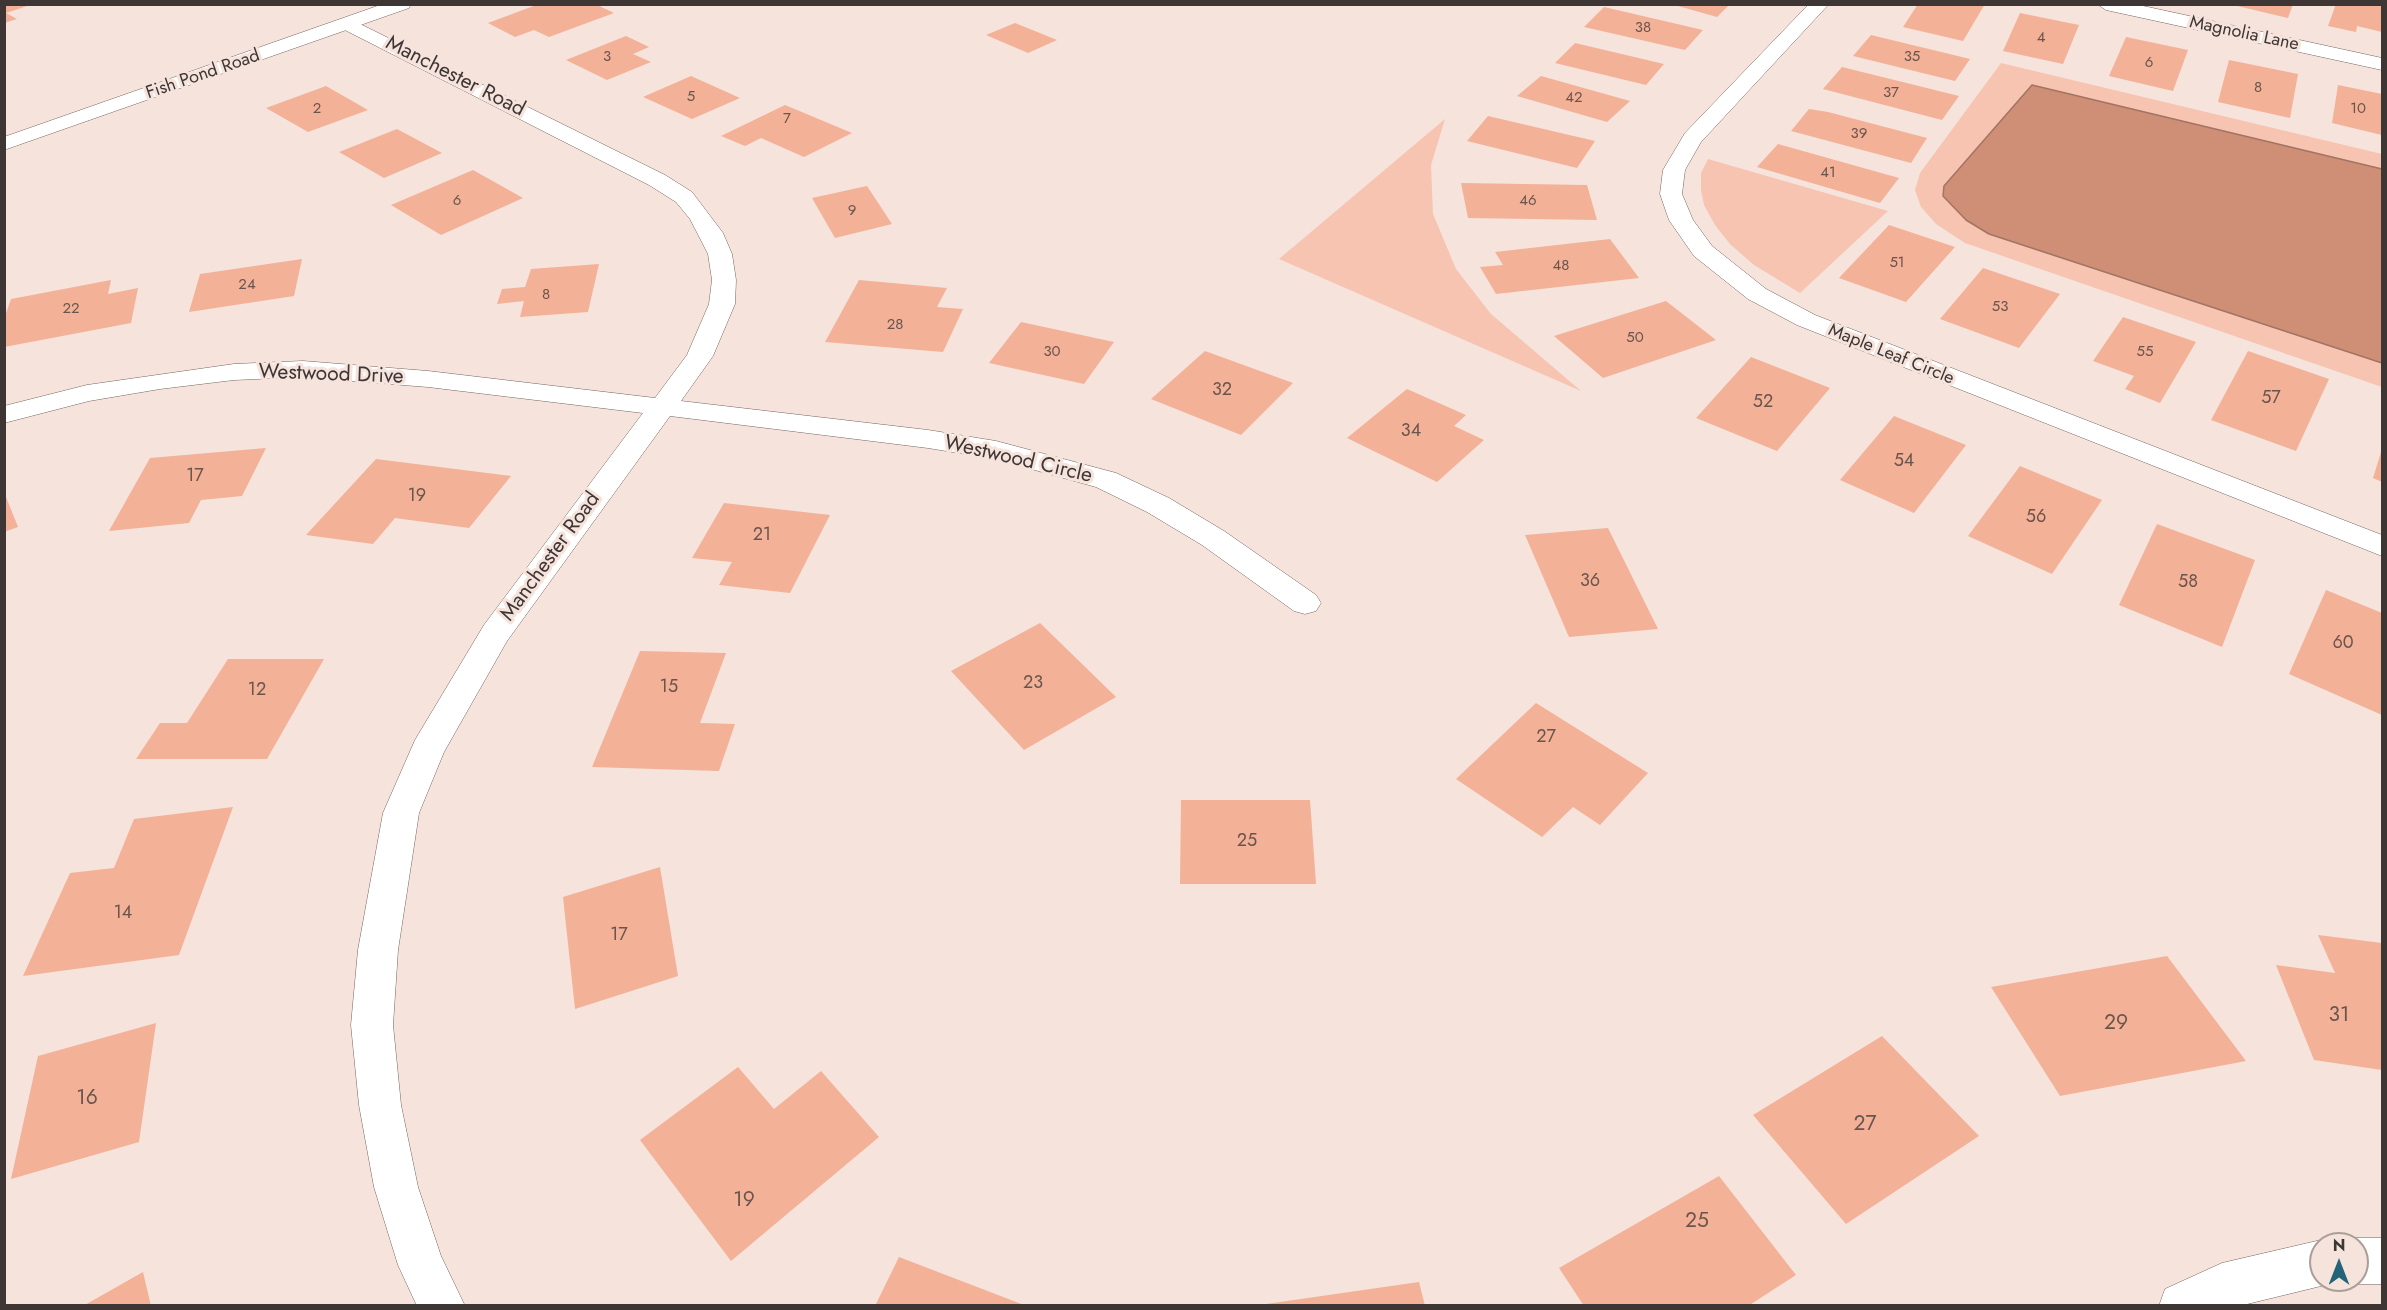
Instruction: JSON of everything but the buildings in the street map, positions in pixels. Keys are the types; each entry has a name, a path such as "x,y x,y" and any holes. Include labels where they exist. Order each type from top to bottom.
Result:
{"street":[{"name":"Fish Pond Road","path":"4,144 402,4"},
{"name":"Maple Leaf Circle","path":"1820,4 1693,138 1679,159 1674,171 1671,194 1681,220 1703,250 1757,294 1806,320 2382,546"},
{"name":"Magnolia Lane","path":"2106,4 2382,64"},
{"name":"Manchester Road","path":"348,24 657,180 684,197 699,215 720,254 724,280 722,304 700,356 495,633 427,750 401,813 378,950 372,1025 380,1105 396,1187 421,1265 442,1305"},
{"name":"Westwood Drive","path":"4,415 87,393 160,381 234,372 303,369 428,379 661,408"},
{"name":"Westwood Circle","path":"661,408 928,439 996,450 1050,463 1106,480 1158,504 1213,538 1305,603"},
{"path":"2182,1305 2222,1286 2309,1266"}],"shaded area":[{"path":"2001,63 2382,154 2382,387 1965,243 1936,224 1921,207 1915,190 1920,173"},
{"path":"2032,85 2382,169 2382,363 1989,234 1966,220 1943,196 1944,186"},
{"path":"1445,119 1431,165 1433,214 1456,269 1491,314 1581,391 1279,259"},
{"path":"1708,159 1888,211 1800,293 1754,265 1730,244 1715,225 1704,205 1701,190 1701,173"}]}
